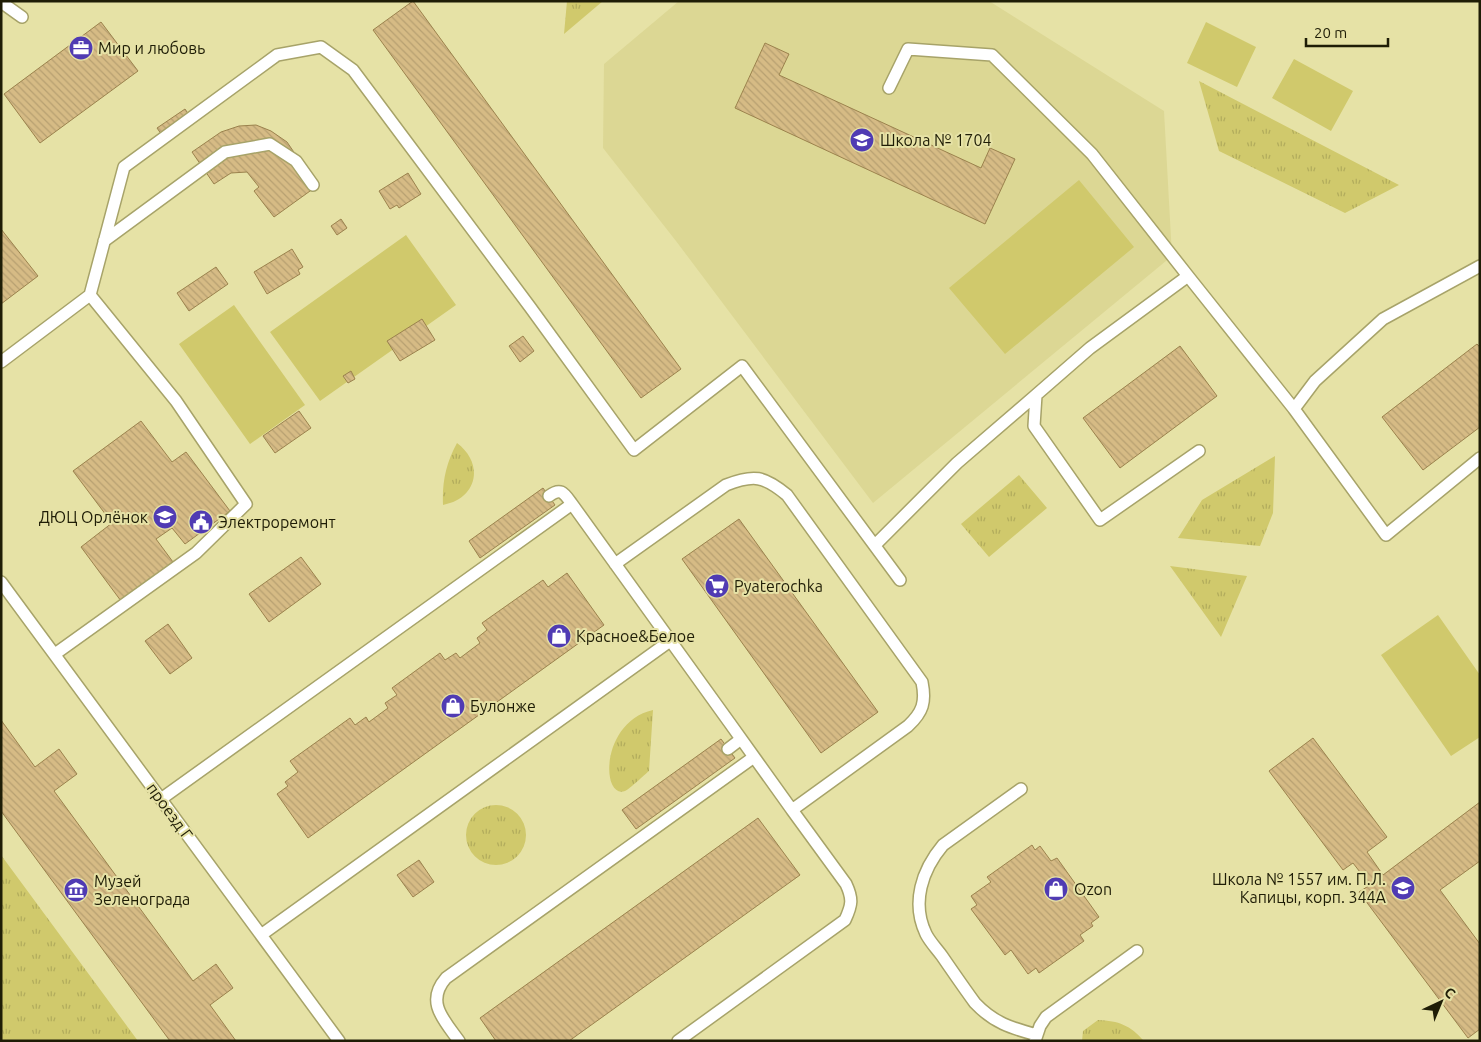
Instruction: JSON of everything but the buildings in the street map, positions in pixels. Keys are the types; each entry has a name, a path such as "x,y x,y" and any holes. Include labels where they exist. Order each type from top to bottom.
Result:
{"lane":[{"path":"1,2 22,17"},
{"path":"1,362 90,295 124,168 277,55 321,47 353,70 634,450 742,366 900,580"},
{"path":"889,88 908,49 992,55 1092,154 1294,409 1386,535 1480,458"},
{"path":"104,241 225,152 270,144 296,161 313,185"},
{"path":"1294,409 1315,381 1384,319 1480,266"},
{"path":"875,545 957,462 1090,348 1188,276"},
{"path":"55,654 196,553 246,504 176,401 90,295"},
{"path":"1036,395 1034,426 1100,520 1199,451"},
{"path":"616,564 726,485 742,479 755,478 772,483 787,494 922,682 924,692 922,709 908,726 792,810"},
{"path":"549,496 559,491 566,495 846,884 851,895 851,908 845,920 678,1041"},
{"path":"161,799 572,504"},
{"name":"проезд Г","path":"1,582 339,1041"},
{"path":"261,935 670,641"},
{"path":"728,749 741,739"},
{"path":"459,1041 441,1016 436,1003 436,994 440,984 446,978 754,757"},
{"path":"1021,789 943,845 927,868 921,884 920,914 926,934 975,1003 1001,1024 1036,1038 1040,1026 1046,1017 1138,951"}],"shaded area":[{"path":"679,1 989,1 1164,111 1172,256 873,503 676,241 603,148 604,64"}],"green space":[{"path":"567,1 603,1 564,34"},
{"path":"1206,22 1256,47 1237,87 1187,63"},
{"path":"1294,59 1353,91 1331,131 1272,98"},
{"path":"1199,81 1399,185 1345,213 1219,151"},
{"path":"1079,180 1134,247 1005,354 949,288"},
{"path":"406,235 456,305 320,401 270,332"},
{"path":"234,305 305,405 250,444 179,344"},
{"path":"457,443 466,451 471,461 474,470 473,480 470,488 463,496 443,505 443,488 446,473"},
{"path":"1275,456 1273,513 1260,546 1178,538 1202,500"},
{"path":"1019,475 1047,508 989,557 961,524"},
{"path":"1170,566 1247,576 1221,637"},
{"path":"1438,615 1480,675 1480,737 1451,756 1381,655"},
{"path":"653,710 649,771 627,790 617,791 612,784 609,772 610,758 615,743 623,729 636,717"},
{"path":"490,805 502,805 513,810 521,818 526,829 524,847 513,860 502,865 490,865 479,860 471,852 466,841 466,829 471,818 479,810"},
{"path":"1,855 138,1041 1,1041"},
{"path":"1098,1020 1112,1021 1124,1025 1134,1031 1144,1041 1082,1041 1083,1031"}],"place":[{"name":"Мир и любовь","path":"81,48"},
{"name":"Школа № 1704","path":"862,140"},
{"name":"ДЮЦ Орлёнок","path":"165,517"},
{"name":"Электроремонт","path":"201,522"},
{"name":"Pyaterochka","path":"717,586"},
{"name":"Красное&Белое","path":"559,636"},
{"name":"Булонже","path":"453,706"},
{"name":"Школа № 1557 им. П.Л. Капицы, корп. 344А","path":"1403,888"},
{"name":"Ozon","path":"1056,889"},
{"name":"Музей Зеленограда","path":"76,890"}]}
